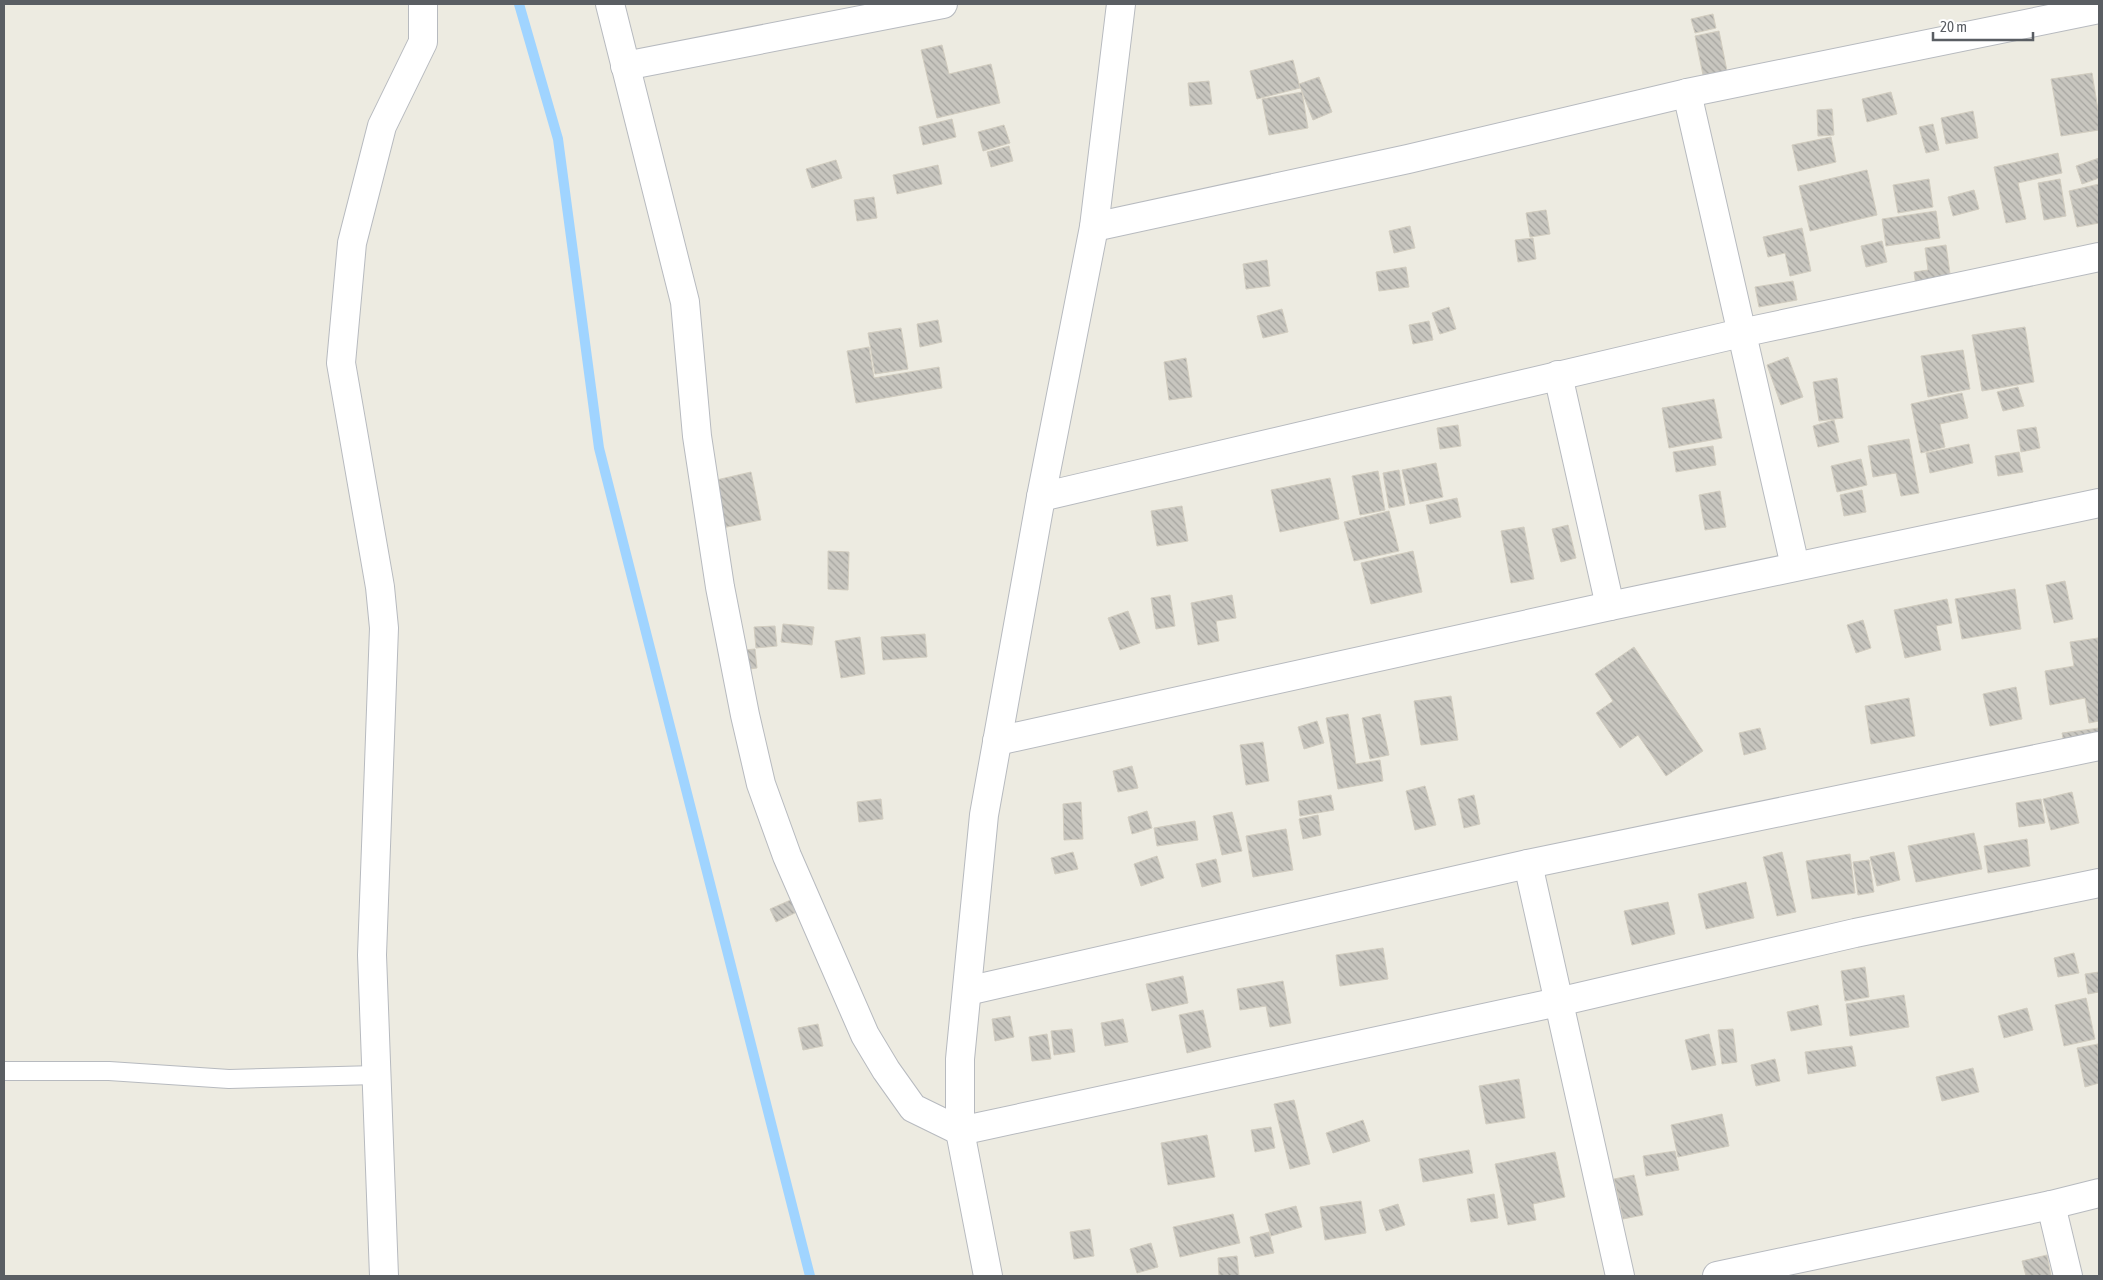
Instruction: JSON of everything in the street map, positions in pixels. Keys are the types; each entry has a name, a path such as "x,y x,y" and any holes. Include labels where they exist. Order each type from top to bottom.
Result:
{"street":[{"path":"384,1276 372,956 384,628 380,587 341,364 352,243 382,126 423,42 423,4"},
{"path":"610,4 684,302 697,436 720,587 745,716 761,784 787,856 865,1035 886,1070 913,1108 960,1131 1558,1002 1855,934 2099,883"},
{"path":"625,66 943,4"},
{"path":"988,1276 960,1131 960,1059 984,814 1040,496 1094,227 1121,4"},
{"path":"1094,227 1408,159 1687,93 2064,10 2099,9"},
{"path":"1687,93 1795,566"},
{"path":"1040,496 1741,333 2099,257"},
{"path":"1558,375 1610,606"},
{"path":"998,740 1795,566 2099,503"},
{"path":"967,991 1528,864 2098,750"},
{"path":"1528,864 1620,1276"},
{"path":"1717,1276 2051,1205 2099,1193"},
{"path":"2051,1205 2068,1276"}],"lane":[{"path":"4,1071 109,1071 229,1078 376,1075"}],"building":[{"path":"1713,14 1716,28 1695,33 1691,19"},
{"path":"1719,31 1727,71 1703,75 1695,36"},
{"path":"942,45 949,74 991,64 1000,103 937,118 921,50"},
{"path":"1293,60 1300,88 1257,99 1250,71"},
{"path":"2092,73 2099,116 2099,130 2061,136 2051,79"},
{"path":"1319,77 1332,112 1313,120 1299,84"},
{"path":"1209,81 1212,104 1190,106 1188,83"},
{"path":"1302,92 1308,128 1269,135 1262,99"},
{"path":"1891,92 1897,114 1867,122 1862,99"},
{"path":"1832,109 1834,135 1818,136 1817,110"},
{"path":"1973,111 1978,138 1946,144 1941,118"},
{"path":"952,119 956,137 923,145 919,127"},
{"path":"1933,124 1939,150 1926,153 1919,127"},
{"path":"1004,125 1010,143 983,151 978,132"},
{"path":"1831,137 1836,162 1798,171 1792,145"},
{"path":"1009,146 1013,161 991,167 987,152"},
{"path":"2058,153 2062,173 2018,183 2026,219 2006,223 1994,167"},
{"path":"2099,158 2099,178 2082,184 2076,166"},
{"path":"836,160 842,178 812,188 806,169"},
{"path":"938,165 942,184 897,194 893,175"},
{"path":"1867,170 1877,215 1810,231 1799,186"},
{"path":"1929,179 1933,207 1898,213 1893,185"},
{"path":"2060,179 2066,216 2044,220 2038,183"},
{"path":"2099,184 2099,223 2077,227 2069,191"},
{"path":"1974,190 1979,209 1953,216 1948,197"},
{"path":"874,197 877,218 857,221 854,200"},
{"path":"1546,210 1550,234 1530,237 1526,213"},
{"path":"1936,211 1940,238 1886,246 1882,219"},
{"path":"1410,226 1415,248 1394,253 1389,231"},
{"path":"1802,228 1811,271 1790,276 1785,253 1768,257 1763,237"},
{"path":"1533,238 1536,259 1518,262 1515,240"},
{"path":"1882,241 1887,262 1866,267 1861,246"},
{"path":"1946,245 1952,288 1917,293 1914,272 1928,270 1925,248"},
{"path":"1267,260 1270,286 1246,289 1243,264"},
{"path":"1406,267 1409,287 1379,291 1376,272"},
{"path":"1793,281 1797,300 1759,307 1755,287"},
{"path":"1449,307 1456,329 1440,334 1432,313"},
{"path":"1282,309 1288,332 1263,338 1257,316"},
{"path":"938,320 942,342 920,347 917,324"},
{"path":"1429,321 1433,340 1413,344 1409,325"},
{"path":"2025,327 2034,382 1982,391 1972,335"},
{"path":"901,328 908,369 875,374 868,333"},
{"path":"869,347 874,378 939,367 942,388 856,403 847,351"},
{"path":"1963,350 1970,389 1928,397 1921,356"},
{"path":"1788,357 1803,397 1781,405 1767,365"},
{"path":"1186,358 1192,397 1169,400 1164,362"},
{"path":"1837,378 1843,418 1819,421 1813,382"},
{"path":"2018,387 2024,406 2003,411 1997,392"},
{"path":"1962,393 1968,418 1940,424 1945,447 1921,453 1911,404"},
{"path":"1714,399 1722,438 1669,448 1662,408"},
{"path":"1834,420 1839,442 1818,447 1813,426"},
{"path":"1458,425 1461,446 1440,449 1437,428"},
{"path":"2036,427 2040,448 2021,452 2017,430"},
{"path":"1909,439 1919,493 1901,496 1896,473 1873,477 1868,446"},
{"path":"1969,444 1973,463 1930,473 1926,453"},
{"path":"1713,446 1716,465 1676,472 1673,452"},
{"path":"2019,452 2023,472 1998,476 1995,456"},
{"path":"1861,459 1867,485 1837,492 1831,466"},
{"path":"1436,463 1443,497 1410,504 1402,470"},
{"path":"1399,470 1405,505 1389,508 1383,473"},
{"path":"1378,471 1385,510 1360,515 1352,476"},
{"path":"751,472 761,520 722,528 712,481"},
{"path":"1330,478 1339,519 1280,532 1271,490"},
{"path":"1862,490 1866,512 1844,516 1840,495"},
{"path":"1720,491 1726,527 1705,530 1699,495"},
{"path":"1457,498 1461,517 1430,524 1426,505"},
{"path":"1182,506 1188,541 1157,546 1151,511"},
{"path":"1389,511 1399,551 1354,561 1344,522"},
{"path":"1568,525 1576,558 1561,562 1552,529"},
{"path":"1524,527 1534,579 1511,583 1501,531"},
{"path":"828,551 849,552 848,590 828,589"},
{"path":"1413,551 1422,592 1371,604 1361,563"},
{"path":"2065,581 2073,619 2054,623 2046,585"},
{"path":"2015,589 2021,629 1962,639 1955,599"},
{"path":"1170,595 1175,626 1156,629 1151,598"},
{"path":"1232,595 1236,618 1216,621 1219,641 1198,645 1191,603"},
{"path":"1947,599 1952,623 1936,626 1941,650 1905,658 1894,610"},
{"path":"1128,611 1140,643 1120,650 1108,618"},
{"path":"1863,620 1871,648 1856,653 1847,625"},
{"path":"783,624 814,627 812,645 781,642"},
{"path":"775,626 777,646 756,648 754,627"},
{"path":"925,634 927,657 883,660 881,637"},
{"path":"860,637 865,674 841,678 835,641"},
{"path":"2098,638 2099,721 2089,723 2085,698 2050,705 2045,671 2074,666 2070,642"},
{"path":"1634,647 1703,751 1666,776 1638,735 1620,748 1596,713 1613,701 1595,674"},
{"path":"755,649 757,668 735,671 733,651"},
{"path":"2016,687 2022,719 1990,726 1983,694"},
{"path":"1451,696 1458,740 1421,745 1414,701"},
{"path":"1909,698 1915,736 1871,744 1865,706"},
{"path":"1348,714 1356,764 1380,760 1383,781 1338,789 1326,718"},
{"path":"1380,714 1389,755 1370,759 1362,718"},
{"path":"1317,721 1324,743 1304,749 1298,727"},
{"path":"1760,728 1766,749 1744,755 1739,733"},
{"path":"2099,728 2099,748 2066,753 2062,733"},
{"path":"1263,742 1269,781 1246,785 1240,745"},
{"path":"1132,766 1138,788 1118,792 1113,771"},
{"path":"1425,786 1436,825 1415,830 1406,791"},
{"path":"2072,792 2079,823 2051,830 2043,799"},
{"path":"1331,795 1334,810 1300,816 1298,801"},
{"path":"1474,795 1480,824 1464,828 1458,799"},
{"path":"881,799 883,819 859,822 857,802"},
{"path":"2041,799 2045,823 2019,827 2016,803"},
{"path":"1081,802 1083,839 1064,840 1063,804"},
{"path":"1147,811 1152,828 1132,834 1128,817"},
{"path":"1232,812 1242,851 1222,855 1213,816"},
{"path":"1318,815 1321,835 1303,839 1299,819"},
{"path":"1195,821 1198,840 1157,846 1154,828"},
{"path":"1286,829 1293,870 1253,877 1246,836"},
{"path":"1974,833 1982,869 1916,882 1908,846"},
{"path":"2027,839 2030,866 1988,873 1984,846"},
{"path":"1073,852 1078,869 1055,874 1051,858"},
{"path":"1782,852 1796,912 1777,916 1763,857"},
{"path":"1894,852 1900,880 1877,886 1870,857"},
{"path":"1850,854 1855,893 1812,899 1806,861"},
{"path":"1157,856 1164,878 1141,886 1134,864"},
{"path":"1216,859 1221,882 1202,887 1196,864"},
{"path":"1869,860 1874,892 1858,895 1853,862"},
{"path":"1746,882 1754,918 1706,929 1698,894"},
{"path":"793,899 799,911 776,922 770,909"},
{"path":"1668,902 1675,934 1632,945 1624,911"},
{"path":"1383,948 1388,979 1340,986 1336,955"},
{"path":"2074,953 2079,973 2058,977 2054,958"},
{"path":"1865,967 1869,997 1845,1001 1841,971"},
{"path":"2099,972 2099,992 2088,994 2085,974"},
{"path":"1183,976 1188,1003 1152,1011 1146,984"},
{"path":"1283,981 1291,1023 1270,1027 1266,1006 1240,1010 1237,989"},
{"path":"1904,995 1909,1027 1850,1036 1846,1004"},
{"path":"2086,998 2095,1039 2064,1046 2055,1005"},
{"path":"1818,1005 1822,1025 1791,1031 1787,1012"},
{"path":"2027,1008 2033,1030 2004,1038 1998,1016"},
{"path":"1203,1010 1211,1047 1187,1053 1179,1015"},
{"path":"1010,1016 1014,1037 995,1041 992,1019"},
{"path":"1123,1019 1128,1042 1105,1046 1101,1023"},
{"path":"818,1024 823,1046 803,1050 798,1028"},
{"path":"1072,1029 1075,1052 1054,1055 1051,1031"},
{"path":"1733,1029 1737,1062 1722,1064 1718,1030"},
{"path":"1047,1034 1051,1059 1032,1061 1029,1037"},
{"path":"1709,1034 1716,1065 1692,1070 1685,1040"},
{"path":"2098,1044 2099,1083 2085,1087 2077,1048"},
{"path":"1852,1046 1856,1066 1808,1074 1805,1052"},
{"path":"1775,1059 1780,1081 1756,1086 1751,1065"},
{"path":"1973,1068 1979,1092 1942,1101 1936,1077"},
{"path":"1519,1079 1525,1118 1486,1124 1479,1086"},
{"path":"1294,1100 1310,1164 1290,1169 1274,1104"},
{"path":"1722,1114 1729,1146 1678,1157 1671,1125"},
{"path":"1363,1120 1370,1141 1333,1153 1326,1133"},
{"path":"1271,1127 1275,1148 1255,1152 1251,1130"},
{"path":"1207,1135 1215,1177 1168,1185 1161,1143"},
{"path":"1469,1150 1473,1173 1423,1182 1419,1159"},
{"path":"1675,1151 1679,1170 1646,1176 1643,1156"},
{"path":"1555,1152 1565,1197 1533,1204 1536,1220 1508,1225 1495,1164"},
{"path":"1634,1175 1643,1215 1623,1219 1614,1179"},
{"path":"1494,1194 1498,1218 1471,1222 1467,1199"},
{"path":"1361,1201 1366,1233 1325,1240 1320,1207"},
{"path":"1398,1204 1405,1225 1386,1231 1379,1210"},
{"path":"1296,1206 1302,1227 1271,1236 1265,1214"},
{"path":"1233,1214 1240,1243 1180,1257 1173,1227"},
{"path":"1090,1229 1094,1256 1074,1259 1070,1232"},
{"path":"1269,1232 1274,1253 1255,1257 1250,1237"},
{"path":"1151,1243 1158,1267 1137,1273 1130,1249"},
{"path":"2047,1255 2051,1276 2026,1276 2022,1261"},
{"path":"1237,1256 1239,1276 1219,1276 1218,1258"}],"waterway":[{"path":"519,4 558,139 599,448 810,1276"}]}
